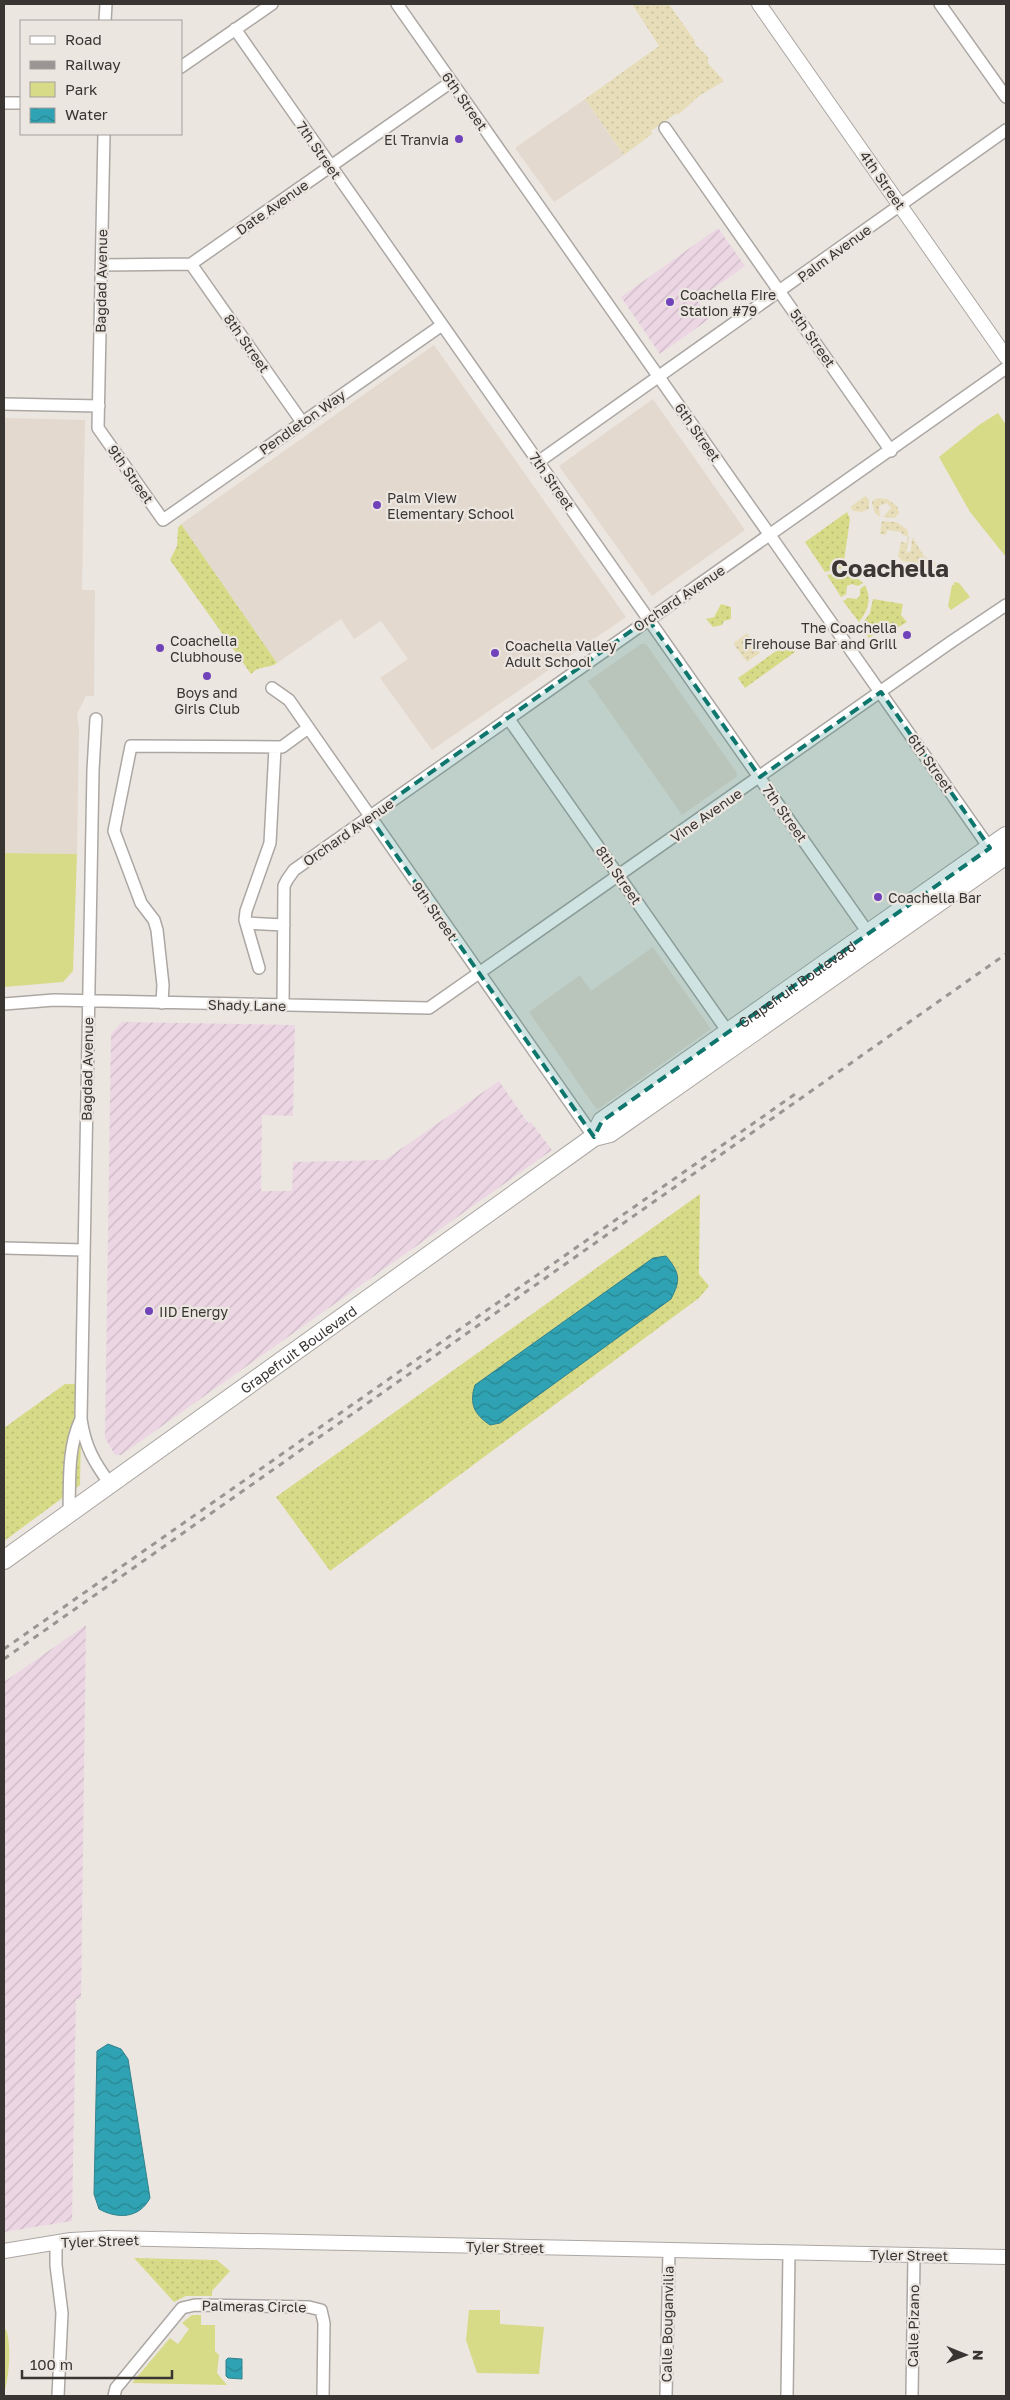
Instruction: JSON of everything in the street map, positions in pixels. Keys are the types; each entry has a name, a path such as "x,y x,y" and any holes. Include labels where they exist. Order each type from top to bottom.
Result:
{"main road":[{"name":"Grapefruit Boulevard","path":"4,1560 594,1137 610,1133 998,855 1006,836"},
{"name":"Grapefruit Boulevard","path":"594,1137 602,1121 728,1032 869,934 998,855"}],"street":[{"path":"105,20 106,4"},
{"path":"182,65 272,4"},
{"name":"6th Street","path":"396,4 770,536 998,855"},
{"name":"4th Street","path":"759,4 1006,357"},
{"path":"940,4 1006,98"},
{"name":"7th Street","path":"235,29 869,934"},
{"name":"Date Avenue","path":"191,264 451,82"},
{"path":"4,103 20,103"},
{"name":"5th Street","path":"665,128 891,451"},
{"name":"Palm Avenue","path":"538,462 1006,130"},
{"name":"Bagdad Avenue","path":"98,428 104,135"},
{"path":"102,265 191,264"},
{"name":"8th Street","path":"191,264 302,422"},
{"name":"Pendleton Way","path":"163,520 442,325"},
{"name":"Orchard Avenue","path":"282,1006 284,886 290,874 369,816 891,451 1006,368"},
{"path":"4,404 99,406"},
{"name":"9th Street","path":"98,428 163,520"},
{"name":"Vine Avenue","path":"479,974 951,642 1005,609"},
{"name":"9th Street","path":"272,688 289,700 594,1137"},
{"name":"8th Street","path":"508,718 728,1032"},
{"name":"Bagdad Avenue","path":"96,719 93,746 82,1419 84,1439 92,1457 110,1484"},
{"path":"162,1003 163,985 157,930 154,920 141,903 114,832 131,746 275,748 282,747 308,728"},
{"path":"259,968 246,923 246,911 270,844 275,748"},
{"path":"246,923 284,925"},
{"name":"Shady Lane","path":"4,1004 54,1000 425,1009 433,1006 479,974"},
{"path":"4,1248 84,1250"},
{"name":"Bagdad Avenue","path":"69,1514 70,1452 74,1434 82,1419"},
{"name":"Tyler Street","path":"4,2251 56,2242 108,2238 1006,2257"},
{"path":"56,2242 56,2265 62,2313 58,2396"},
{"name":"Calle Bouganvilia","path":"666,2396 669,2251"},
{"path":"787,2396 789,2253"},
{"name":"Calle Pizano","path":"912,2396 914,2256"},
{"name":"Palmeras Circle","path":"114,2396 116,2388 182,2308 195,2305 309,2307 321,2310 324,2322 323,2396"}],"highlighted area":[{"path":"648,619 760,777 881,692 990,848 602,1121 594,1137 369,816"}],"shaded area":[{"path":"585,99 624,155 554,202 515,148"},
{"path":"718,228 745,266 697,300 709,319 660,354 621,297"},
{"name":"Palm View Elementary School","path":"434,345 626,617 432,750 380,678 408,659 381,621 354,639 341,619 277,663 181,524"},
{"path":"653,399 745,530 652,596 559,466"},
{"path":"4,418 85,420 82,590 95,590 94,696 86,696 77,714 79,729 77,854 4,853"},
{"path":"641,644 646,644 737,773 736,777 682,815 588,681"},
{"path":"653,947 711,1029 597,1110 529,1012 580,975 591,991"},
{"path":"122,1022 295,1025 293,1116 262,1115 261,1191 292,1191 293,1162 385,1160 499,1081 528,1123 531,1122 552,1150 121,1455 115,1455 105,1438 111,1034"},
{"path":"86,1625 81,1999 76,1999 72,2221 4,2232 4,1682"}],"green space":[{"path":"998,413 1006,425 1006,557 970,512 939,457 979,425"},
{"path":"847,512 850,519 843,568 825,572 805,542"},
{"path":"181,524 277,663 257,669 251,674 170,560 177,546 178,528"},
{"path":"844,572 854,575 863,583 858,586 852,584 847,586 846,594 841,597 827,575"},
{"path":"954,582 959,583 970,597 951,610 948,606"},
{"path":"865,585 869,600 865,614 859,622 843,601 848,598 857,599 860,595 860,589"},
{"path":"873,599 903,604 901,615 907,622 892,631 887,631 884,628 869,638 861,625 870,613"},
{"path":"721,604 731,607 731,619 724,621 722,625 713,627 706,619 714,617"},
{"path":"789,642 795,652 745,688 738,678"},
{"path":"4,853 77,854 73,971 63,982 4,987"},
{"path":"700,1194 699,1274 709,1286 699,1298 330,1571 276,1497"},
{"path":"65,1384 82,1384 80,1485 4,1541 4,1428"},
{"path":"134,2258 217,2260 230,2271 212,2291 212,2296 186,2296 174,2302"},
{"path":"469,2310 500,2310 500,2324 544,2327 539,2374 477,2373 466,2340"},
{"path":"192,2315 201,2315 201,2325 215,2325 215,2351 219,2355 217,2373 227,2385 132,2383 170,2338 178,2344 189,2329 182,2323"},
{"path":"6,2329 9,2344 9,2362 4,2394 4,2330"}],"sand":[{"path":"632,4 669,4 695,41 695,44 708,57 708,63 724,81 699,96 679,114 675,114 651,131 652,134 624,155 585,99 659,46"},
{"path":"865,496 869,500 869,509 861,512 853,511 850,507"},
{"path":"887,499 897,506 899,513 895,518 883,517 891,508 887,503 879,506 880,517 875,513 873,500"},
{"path":"882,521 896,522 907,529 909,539 906,553 911,551 912,537 924,556 939,566 943,564 947,570 902,561 898,556 901,542 907,543 908,536 903,535 901,532 887,530 886,535 880,534"},
{"path":"747,633 760,653 747,662 734,645 735,642"}],"water":[{"path":"666,1256 678,1277 678,1282 671,1299 500,1423 490,1425 480,1417 473,1403 475,1385 653,1258"},
{"path":"108,2044 121,2049 128,2059 150,2198 140,2210 127,2215 113,2214 99,2209 94,2194 97,2051"},
{"path":"228,2358 242,2359 242,2379 228,2378 226,2376 226,2360"}],"railway":[{"path":"4,1659 1006,954"},
{"path":"4,1649 798,1092"}],"place":[{"name":"El Tranvia","path":"459,139"},
{"name":"Coachella Fire Station #79","path":"670,302"},
{"name":"Palm View Elementary School","path":"377,505"},
{"name":"The Coachella Firehouse Bar and Grill","path":"907,635"},
{"name":"Coachella Clubhouse","path":"160,648"},
{"name":"Coachella Valley Adult School","path":"495,653"},
{"name":"Boys and Girls Club","path":"207,676"},
{"name":"Coachella Bar","path":"878,897"},
{"name":"IID Energy","path":"149,1311"}],"district":[{"name":"Coachella","path":"890,567"}]}
